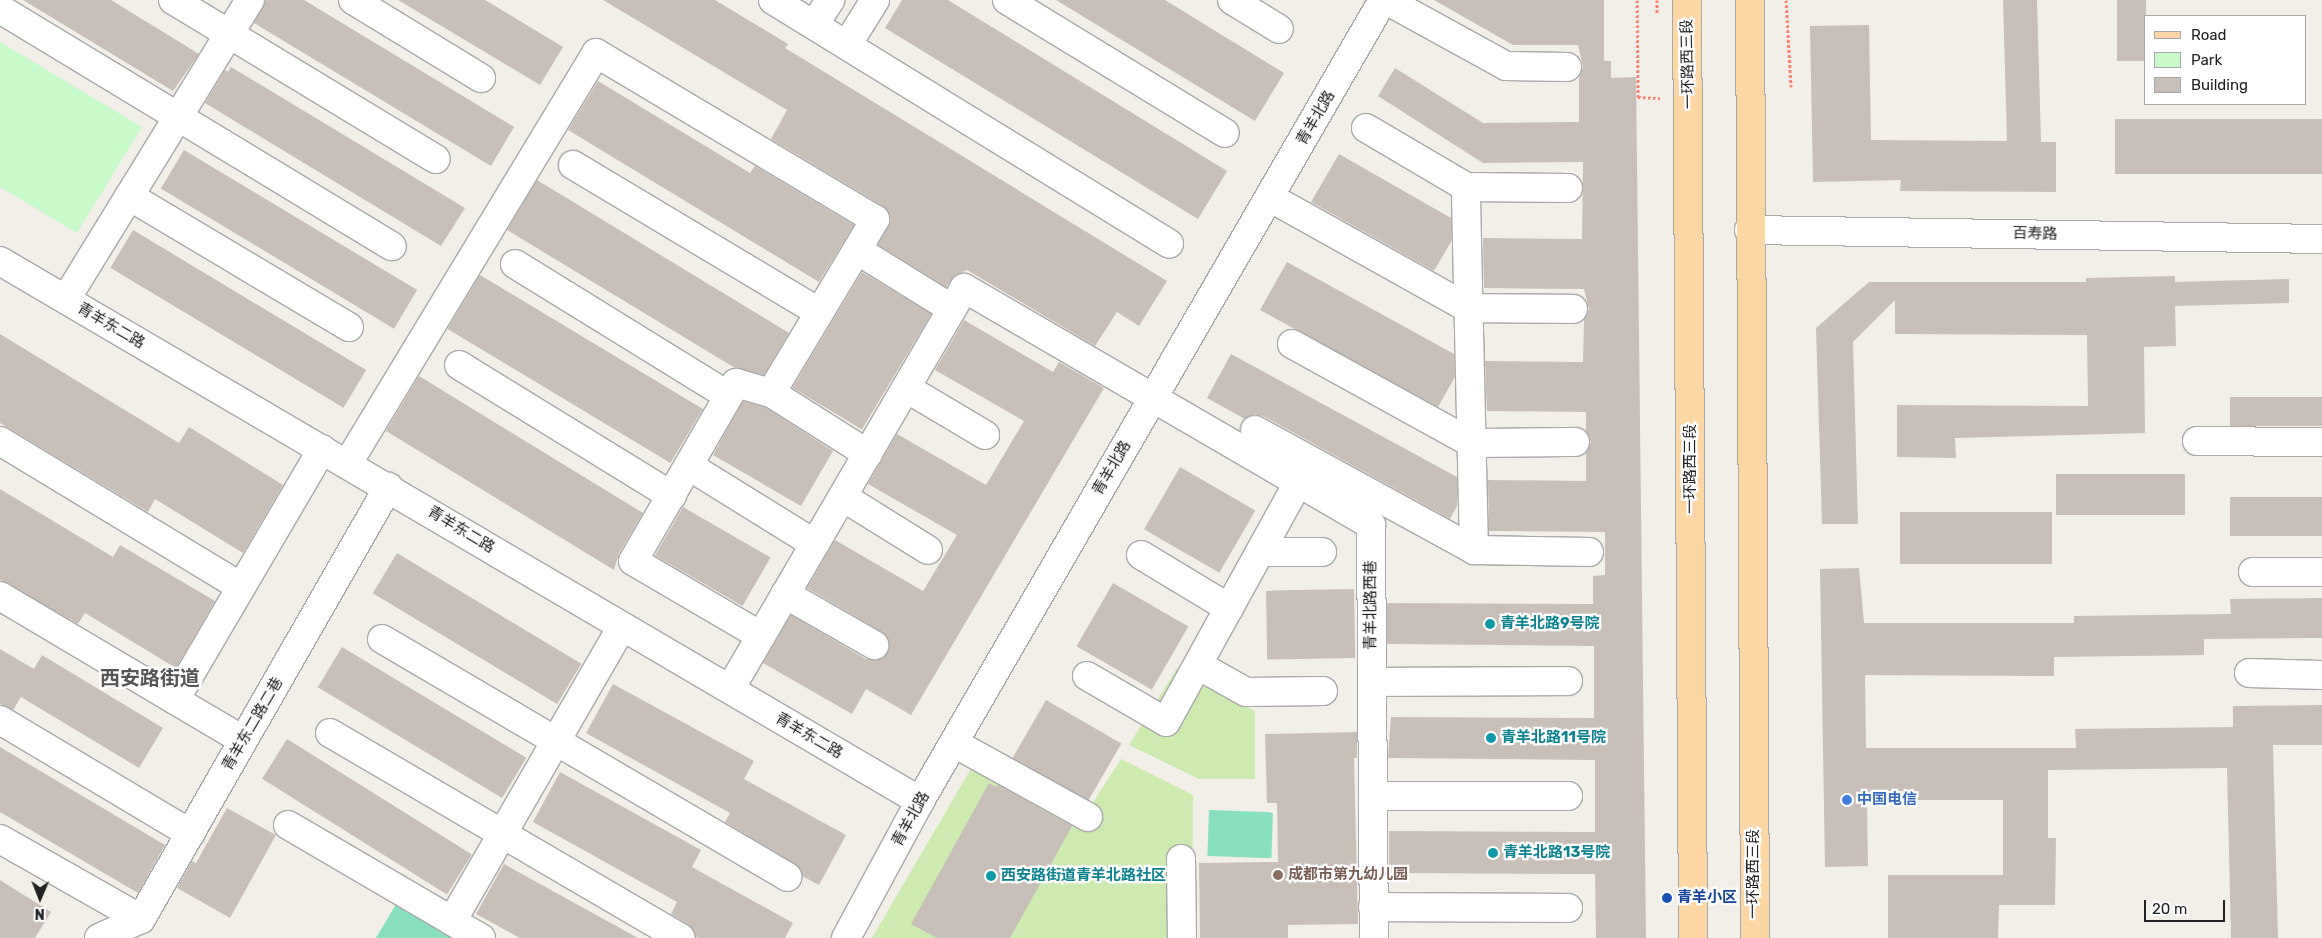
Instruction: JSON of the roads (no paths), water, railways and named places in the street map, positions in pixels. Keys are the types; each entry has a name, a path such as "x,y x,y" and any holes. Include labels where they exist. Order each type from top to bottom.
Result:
{"main road":[{"name":"一环路西三段","path":"1687,0 1692,938"},
{"name":"一环路西三段","path":"1750,0 1749,230 1755,938"}],"street":[{"path":"174,0 436,159"},
{"path":"66,299 250,0"},
{"path":"354,0 481,78"},
{"path":"773,0 1169,244"},
{"path":"814,25 830,0"},
{"path":"847,45 875,0"},
{"path":"1007,0 1225,133"},
{"path":"1232,0 1279,29"},
{"path":"1384,0 1506,66 1567,67"},
{"name":"青羊北路","path":"846,938 920,801 1384,0"},
{"path":"0,9 392,246"},
{"path":"348,464 596,53 875,219 771,393"},
{"path":"1366,128 1466,187 1568,188"},
{"path":"573,166 819,312"},
{"path":"1466,187 1474,550"},
{"path":"129,196 349,327"},
{"path":"1271,198 1468,308 1573,310"},
{"name":"百寿路","path":"1749,230 2322,239"},
{"path":"730,689 952,310 857,250"},
{"name":"青羊东二路","path":"0,261 322,448 920,801"},
{"path":"515,264 729,396"},
{"name":"青羊北路西巷","path":"952,310 964,288 1371,525 1374,938"},
{"path":"1292,344 1471,443 1575,442"},
{"path":"458,365 672,496"},
{"path":"761,636 633,561 736,384 771,393 868,454"},
{"path":"906,388 985,435"},
{"path":"1255,430 1474,550 1589,552"},
{"path":"0,441 241,587"},
{"path":"2197,441 2322,442"},
{"path":"175,700 322,448"},
{"path":"689,466 815,544"},
{"path":"1087,676 1166,722 1298,483"},
{"name":"青羊东二路二巷","path":"141,920 388,487"},
{"path":"843,497 928,550"},
{"path":"1260,552 1322,552"},
{"path":"1141,556 1229,608"},
{"path":"2253,572 2322,572"},
{"path":"785,594 874,645"},
{"path":"0,596 243,740"},
{"path":"452,921 622,626"},
{"path":"382,638 555,742 787,877"},
{"path":"1198,665 1246,692 1323,691"},
{"path":"2249,673 2322,675"},
{"path":"1372,682 1568,681"},
{"path":"0,720 191,834"},
{"path":"330,733 680,938"},
{"path":"954,743 1088,817"},
{"path":"1373,796 1568,796"},
{"path":"288,825 481,938"},
{"path":"0,839 141,920"},
{"path":"1181,860 1182,938"},
{"path":"1373,907 1568,908"},
{"path":"99,938 141,920"}],"place":[{"name":"青羊北路9号院","path":"1490,624"},
{"name":"青羊北路11号院","path":"1491,738"},
{"name":"中国电信","path":"1847,800"},
{"name":"青羊北路13号院","path":"1493,853"},
{"name":"成都市第九幼儿园","path":"1278,875"},
{"name":"西安路街道青羊北路社区","path":"991,876"},
{"name":"青羊小区","path":"1667,898"}],"district":[{"name":"西安路街道","path":"150,678"}]}
